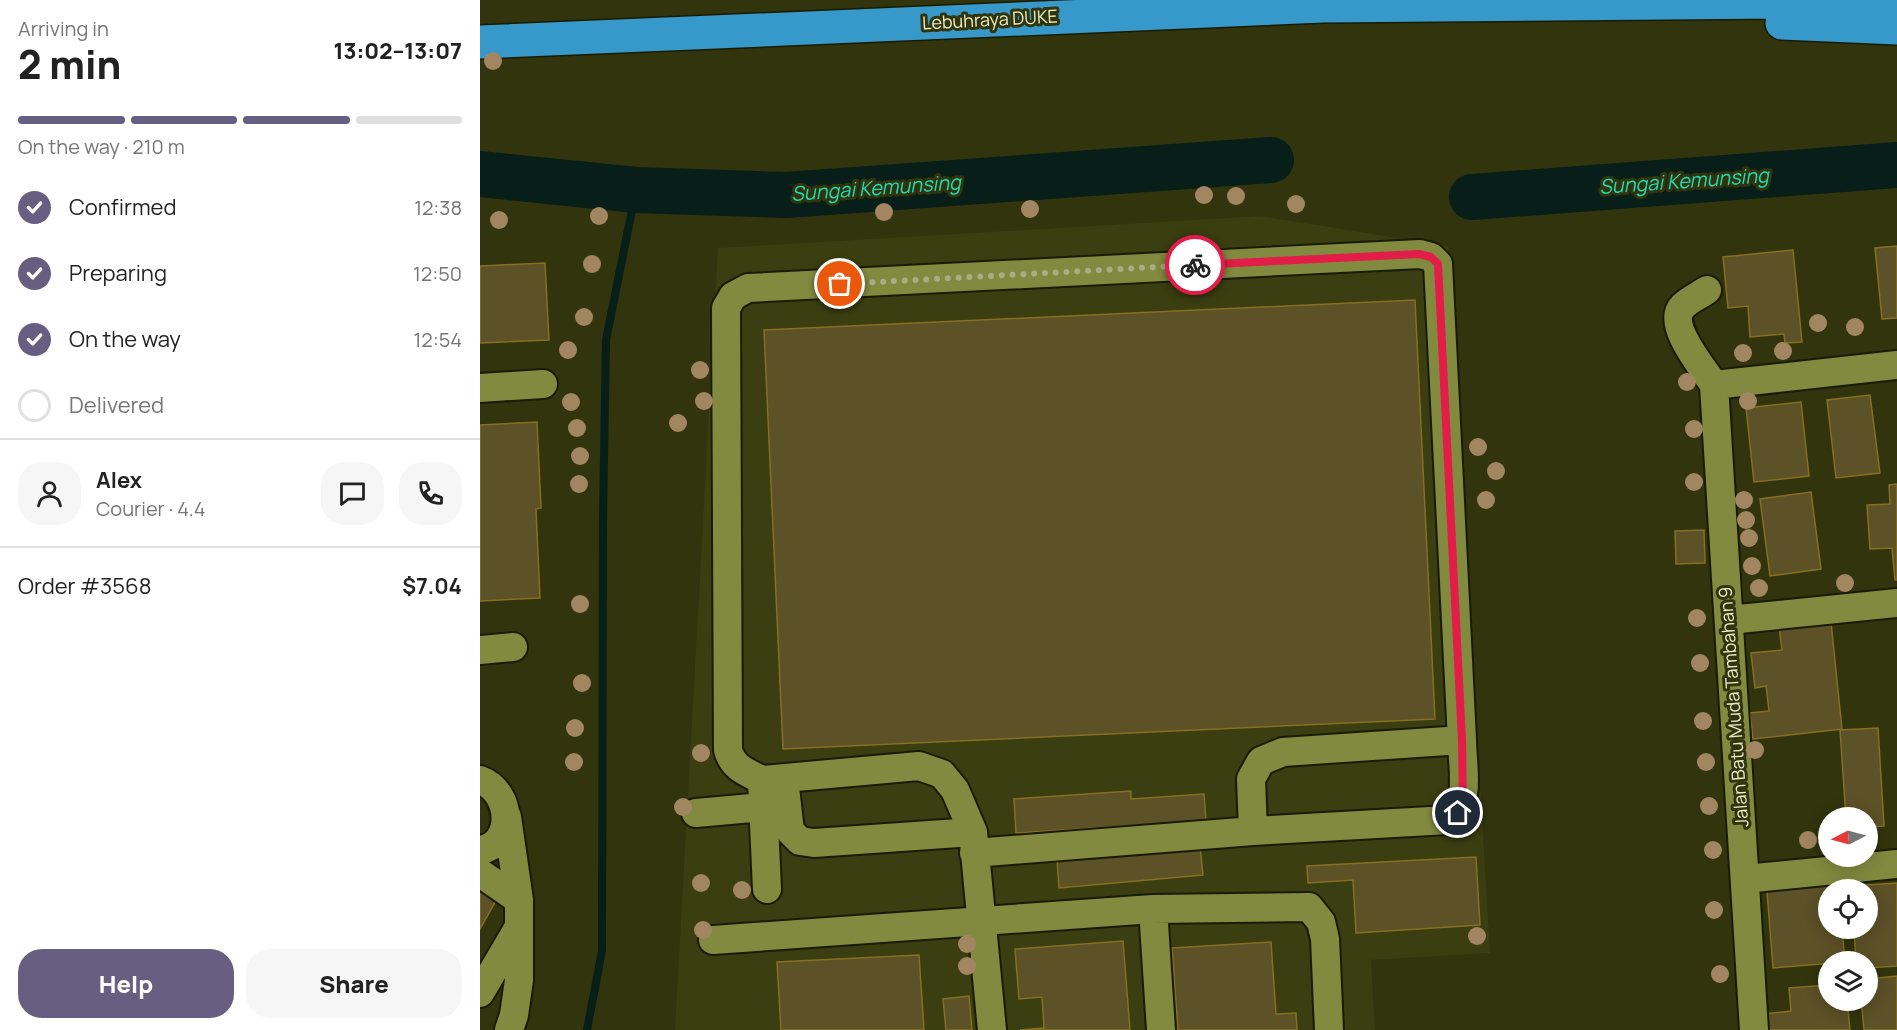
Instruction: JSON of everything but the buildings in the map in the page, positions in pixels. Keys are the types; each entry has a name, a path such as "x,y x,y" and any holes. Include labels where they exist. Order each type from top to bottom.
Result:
{"highway":[{"name":"Lebuhraya DUKE","path":"480,42 1323,6 1897,1"},
{"path":"1378,7 1897,28"}],"street":[{"path":"1419,254 1431,257 1438,264 1462,740 1463,803 1458,813 1448,820 1253,831 974,842 814,843 800,841 790,831 770,789 739,769 731,761 728,750 726,308 732,296 748,288 1419,254"},
{"path":"1707,290 1682,307 1677,319 1685,342 1714,385 1897,365"},
{"path":"480,388 543,384"},
{"name":"Jalan Batu Muda Tambahan 9","path":"1714,385 1754,1030"},
{"path":"1729,620 1897,603"},
{"path":"480,650 513,647"},
{"path":"1253,831 1251,779 1261,761 1283,752 1462,740"},
{"path":"696,813 770,789 919,766 942,774 955,790 974,842 992,1030"},
{"path":"480,780 491,784 503,799 519,900 517,930 519,980 514,1015 509,1030"},
{"path":"767,889 770,789"},
{"path":"480,850 500,836 507,818"},
{"path":"1745,879 1897,864"},
{"path":"480,873 519,900"},
{"path":"713,940 1153,909 1309,907 1322,922 1325,939 1329,1030"},
{"path":"1153,909 1161,1030"},
{"path":"480,993 517,930"}],"shaded area":[{"path":"1260,216 1448,246 1490,953 1371,960 1375,1030 675,1030 718,248"}],"waterway":[{"name":"Sungai Kemunsing","path":"480,174 636,190 786,195 1271,160"},
{"name":"Sungai Kemunsing","path":"1472,197 1897,165"},
{"path":"587,1030 602,951 603,518 606,340 636,190"}],"way so far":[{"path":"840,284 1195,265"}],"route":[{"path":"1195,265 1419,254 1431,257 1438,264 1462,740 1463,803 1458,813"}]}
